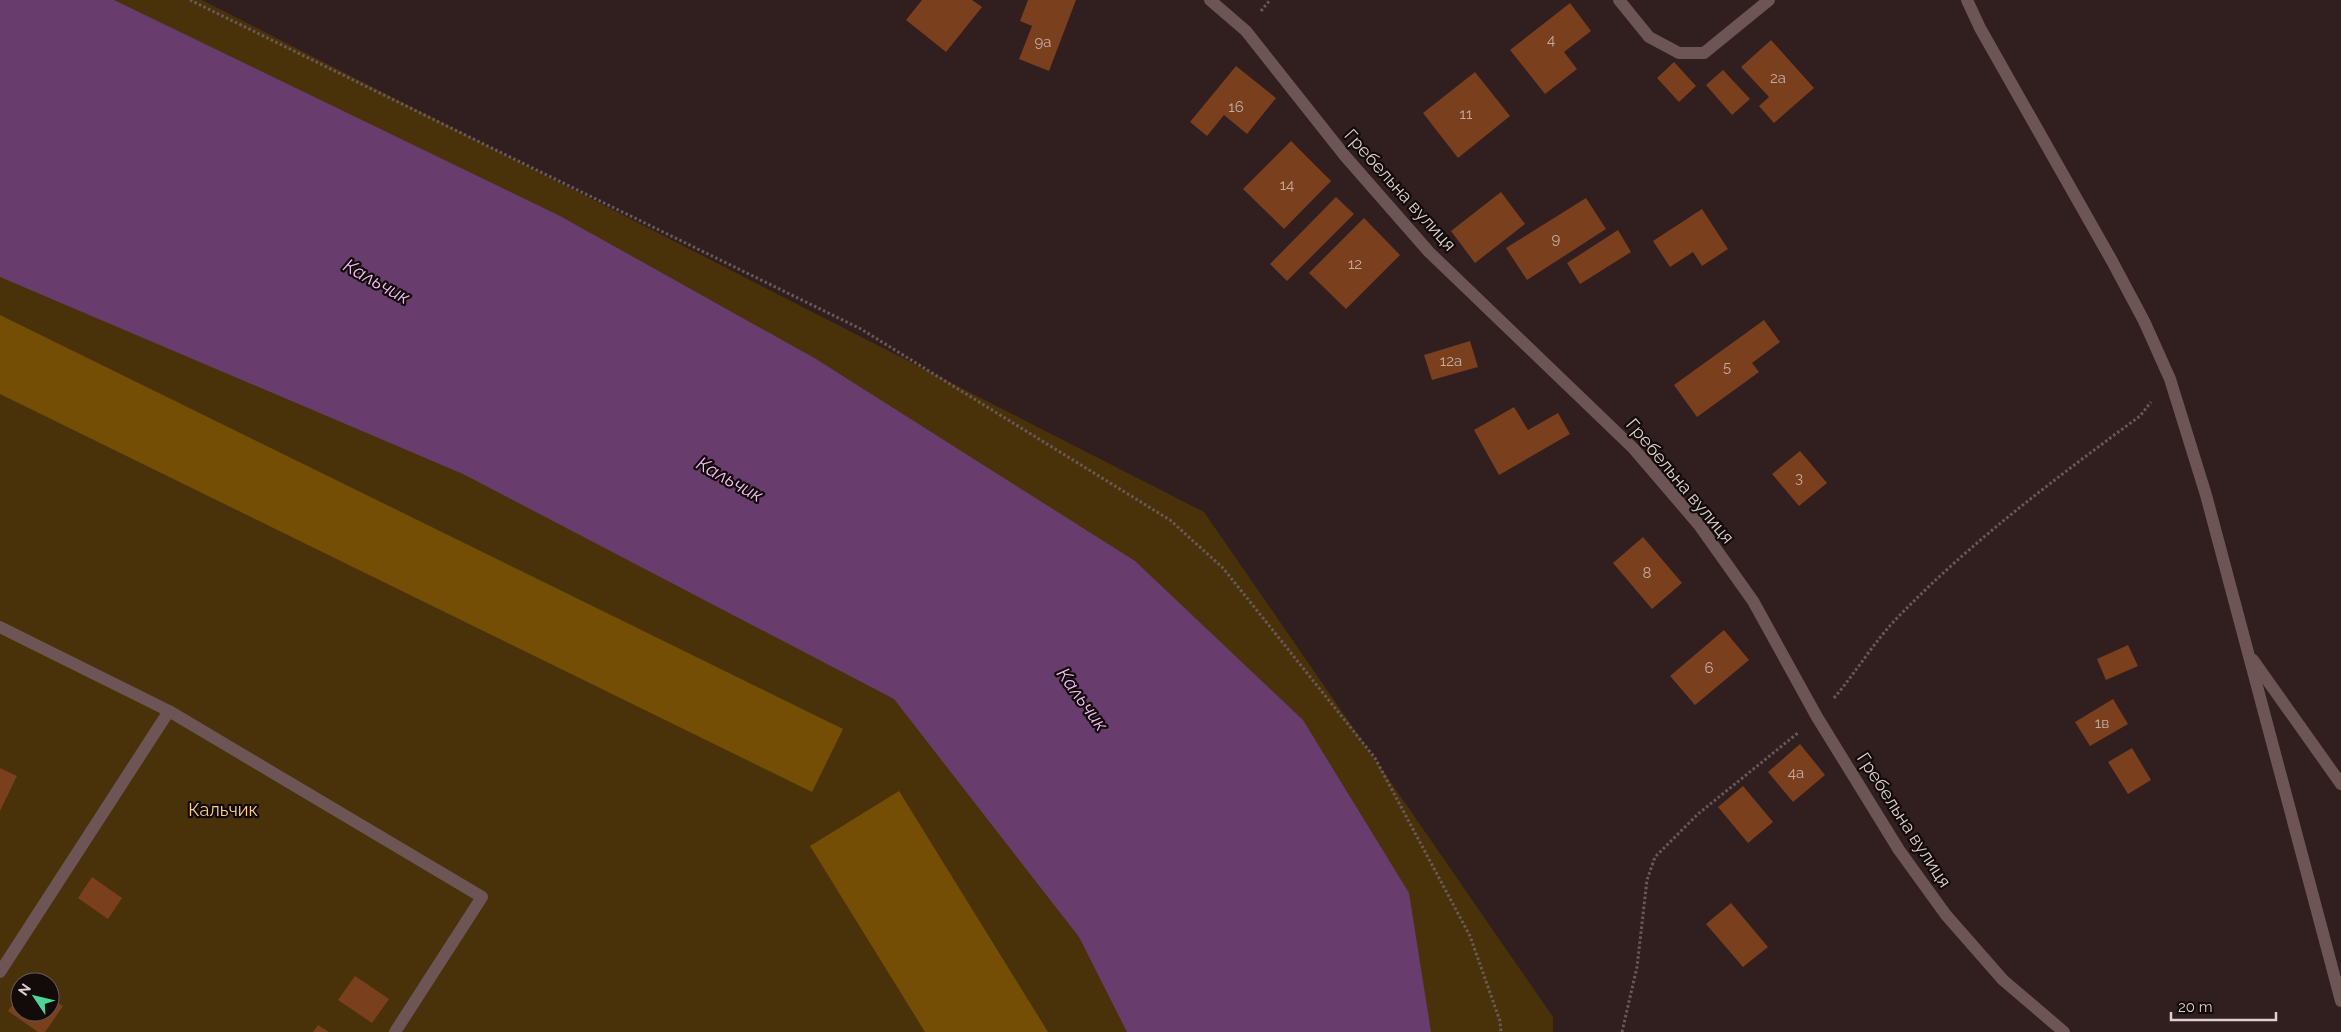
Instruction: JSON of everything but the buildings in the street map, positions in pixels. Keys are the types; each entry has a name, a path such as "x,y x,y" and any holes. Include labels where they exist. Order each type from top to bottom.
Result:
{"street":[{"name":"Гребельна вулиця","path":"1210,0 1246,31 1345,156 1429,252 1634,449 1699,526 1753,601 1817,717 1898,850 1946,915 2003,980 2064,1032"},
{"path":"1619,0 1649,37 1679,53 1704,53 1769,0"},
{"path":"1967,0 1980,28 2112,261 2144,321 2170,379 2206,495 2338,979 2341,1001"},
{"path":"0,627 169,712 482,897 395,1032"},
{"path":"2249,653 2341,784"},
{"path":"0,972 169,712"}],"path":[{"path":"190,0 861,329 1170,520 1223,568 1375,758 1470,936 1500,1021 1501,1032"},
{"path":"1622,1032 1638,968 1647,880 1655,857 1698,814 1817,717 1850,679 1898,617 1952,564 2041,489 2140,416 2170,379"}],"green space":[{"name":"Кальчик","path":"0,0 202,0 1204,512 1553,1017 1553,1032 0,1032"}],"shaded area":[{"path":"0,315 843,729 812,792 0,394"},
{"path":"899,791 1048,1032 925,1032 810,846"}],"water":[{"name":"Кальчик","path":"0,0 114,0 560,216 816,359 1135,561 1303,720 1409,893 1431,1032 1127,1032 1079,937 894,699 463,474 0,277"}]}
